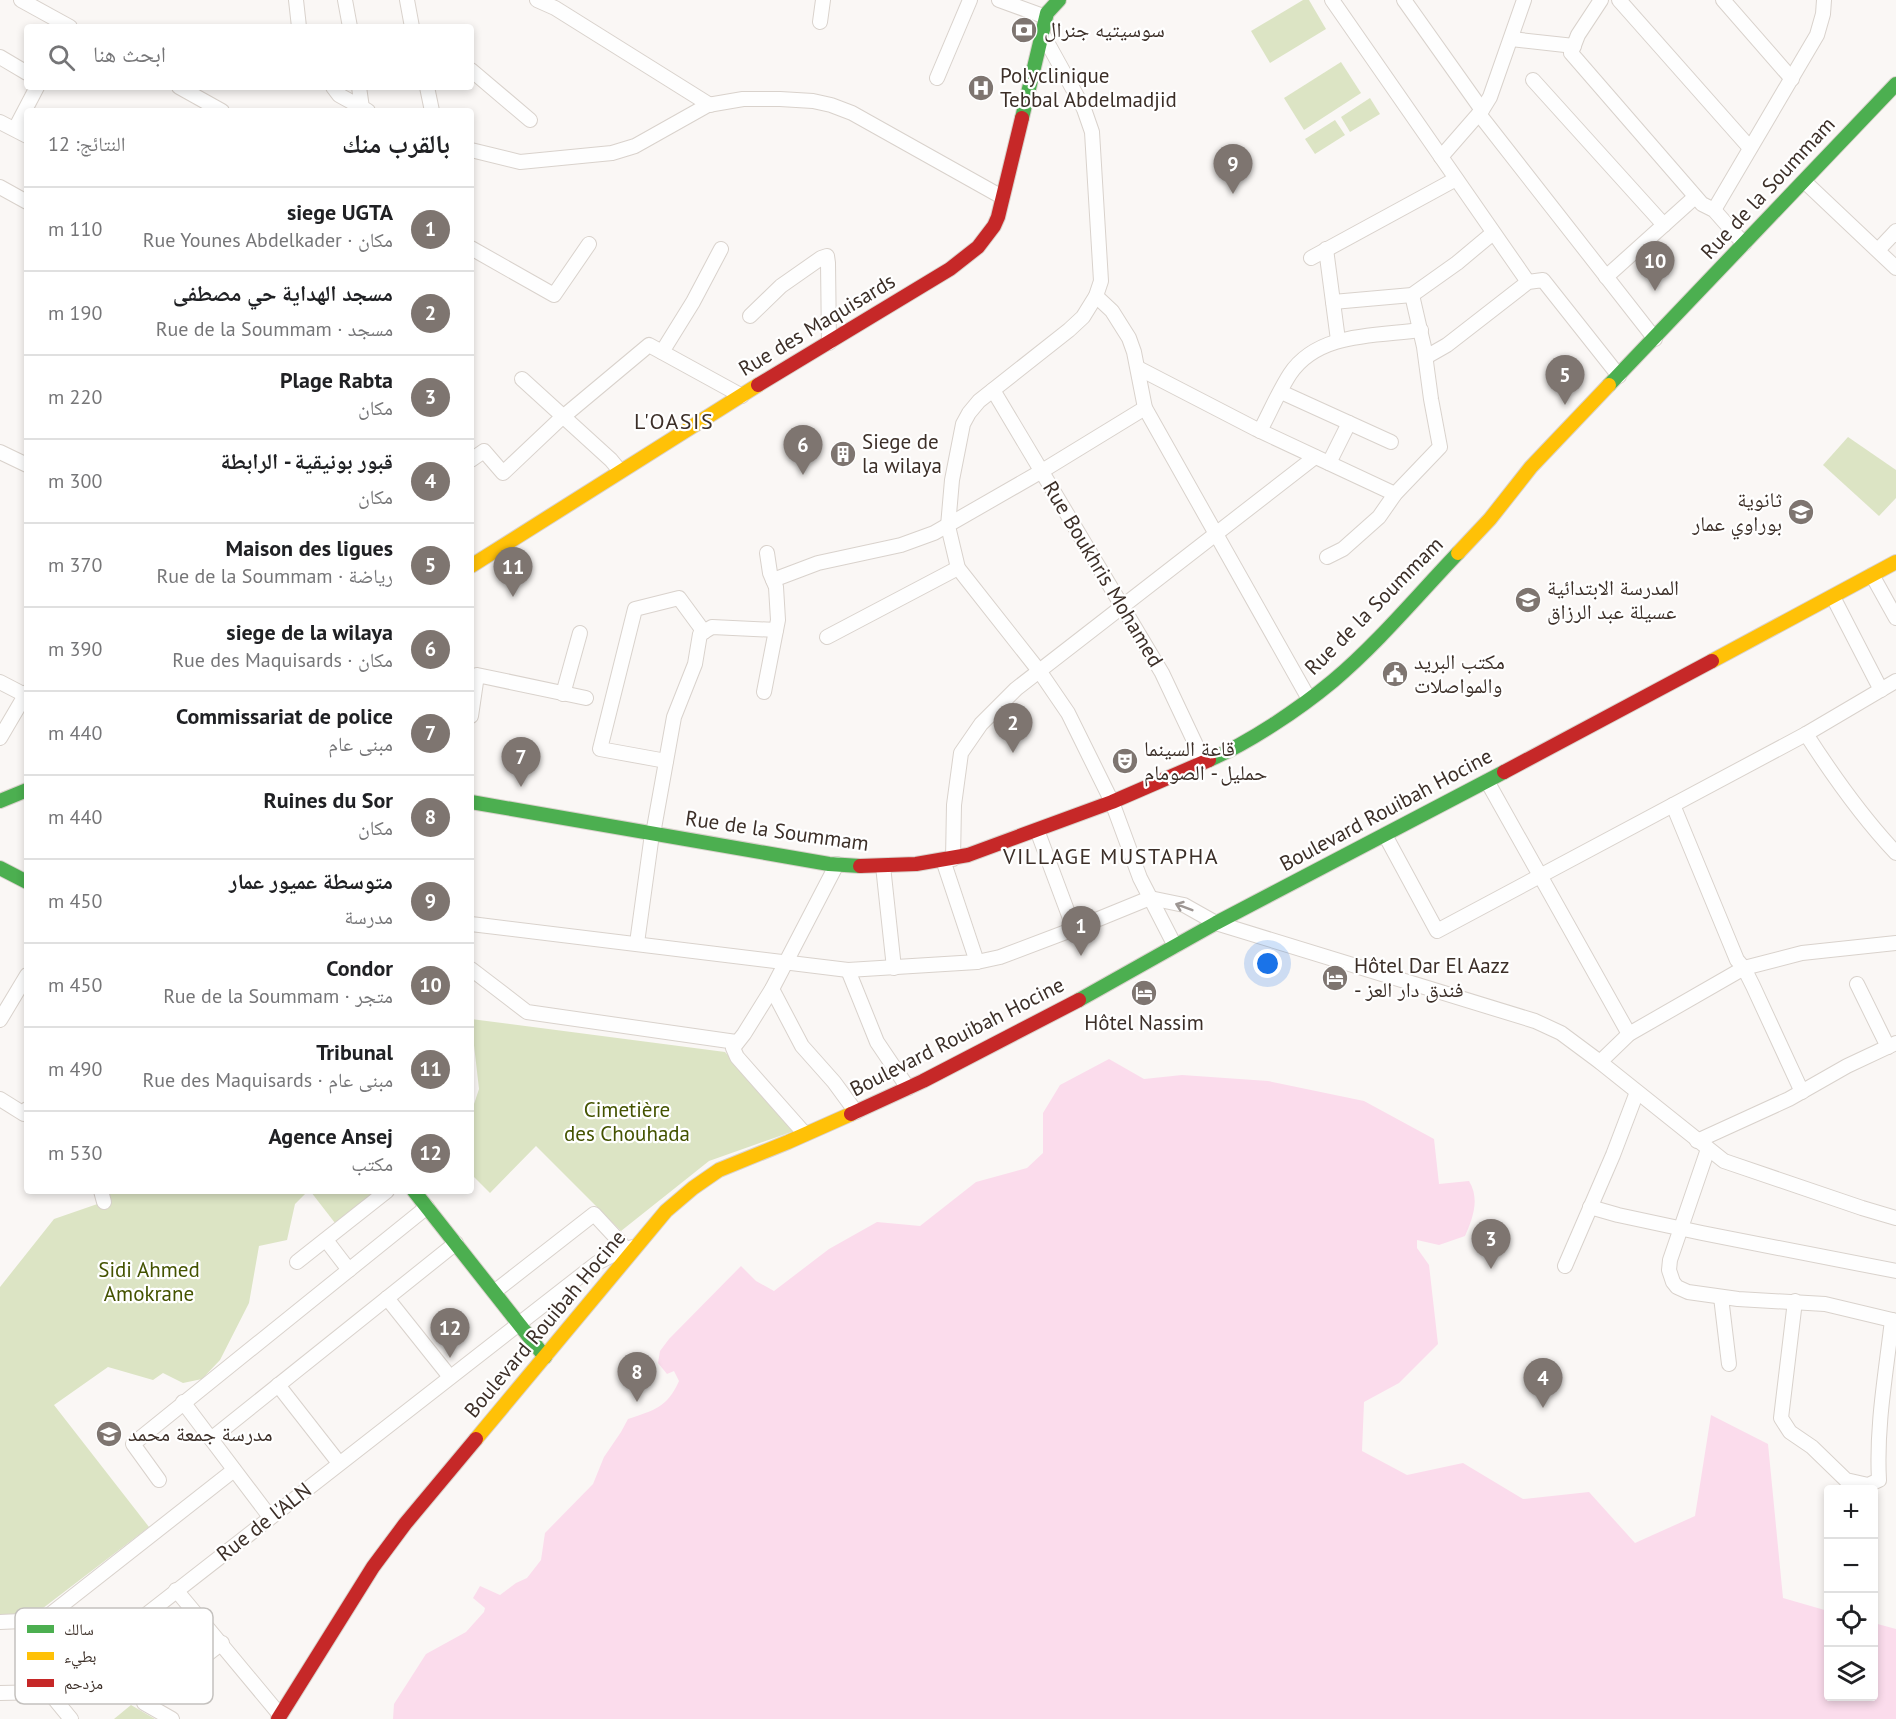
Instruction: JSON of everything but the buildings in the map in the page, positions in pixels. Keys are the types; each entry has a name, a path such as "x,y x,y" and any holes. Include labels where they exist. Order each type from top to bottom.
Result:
{"main road":[{"path":"1046,17 1059,0"},
{"name":"Rue des Maquisards","path":"474,564 620,471 950,269 973,252 994,228 1046,17"},
{"name":"Rue de la Soummam","path":"474,803 837,864 883,866 948,860 1112,802 1228,752 1309,699 1333,681 1367,649 1490,519 1531,467 1896,84"},
{"name":"Boulevard Rouibah Hocine","path":"279,1717 373,1567 450,1468 666,1211 718,1170 908,1088 1075,1002 1216,923 1896,562"},
{"path":"0,801 24,794"},
{"path":"0,868 24,880"},
{"path":"417,1194 545,1357"}],"street":[{"path":"21,0 65,24"},
{"path":"296,0 299,24"},
{"path":"345,0 349,24"},
{"path":"407,0 414,24"},
{"path":"537,0 555,8 711,105"},
{"path":"820,22 823,0"},
{"path":"937,78 970,0"},
{"path":"999,0 1046,17"},
{"path":"1332,0 1528,282"},
{"path":"1404,0 1481,112 1655,339"},
{"path":"1442,157 1481,112 1490,97 1524,0"},
{"path":"1601,0 1578,35 1571,53 1702,204 1714,210 1744,244"},
{"path":"1619,0 1750,148"},
{"path":"1723,0 1792,79"},
{"path":"1714,210 1817,35 1824,0"},
{"path":"1042,33 1084,109 1092,132 1101,281 1096,296 1083,317 973,407 963,424 952,480 948,525 958,568 1040,672 1068,713 1112,802 1136,868 1175,946"},
{"path":"1510,39 1574,46"},
{"path":"0,57 24,71"},
{"path":"474,73 530,120"},
{"path":"1533,80 1664,225"},
{"path":"30,108 37,90"},
{"path":"182,90 200,105"},
{"path":"335,90 339,95 362,108"},
{"path":"360,90 364,108"},
{"path":"427,90 431,108"},
{"path":"474,151 520,162 612,153 635,146 711,105 761,98 804,100 831,105 867,121 1002,198"},
{"path":"0,122 21,133"},
{"path":"1311,258 1456,179"},
{"path":"1804,181 1896,268"},
{"path":"0,187 24,200"},
{"path":"1606,277 1695,196"},
{"path":"1878,250 1896,231"},
{"path":"1333,302 1412,295 1457,263 1493,233"},
{"path":"474,250 554,295 589,244"},
{"path":"662,352 693,302 721,249"},
{"path":"1326,249 1338,340"},
{"path":"750,316 781,286 827,256 829,343"},
{"path":"1426,357 1447,345 1528,282 1543,280 1619,376"},
{"path":"1327,557 1343,549 1379,517 1395,494 1440,447 1426,357 1412,295"},
{"path":"1096,296 1112,311 1129,338 1145,408 1309,699"},
{"path":"1260,431 1290,374 1308,356 1324,345 1338,340 1421,330"},
{"path":"474,458 484,451 503,473 563,416 649,345 742,396"},
{"path":"1137,368 1260,431 1395,494"},
{"path":"522,380 611,460 620,471"},
{"name":"Rue Boukhris Mohamed","path":"993,390 1162,673 1204,762"},
{"path":"1281,392 1391,442"},
{"path":"773,580 818,563 912,541 948,525 1145,408"},
{"path":"1329,463 1349,423"},
{"path":"0,452 24,464"},
{"path":"977,962 948,860 961,753 986,718 1016,689 1315,456"},
{"path":"764,692 778,620 776,587 770,573 767,553"},
{"path":"827,637 958,568"},
{"path":"1872,575 1896,618"},
{"path":"1833,597 1881,690"},
{"path":"666,761 600,749 635,609 679,598 704,632"},
{"path":"637,944 652,834 674,717 695,664 700,634 712,627 776,630"},
{"path":"563,694 580,633"},
{"path":"474,696 477,675 586,698"},
{"path":"1385,835 1437,931 1806,734 1896,681"},
{"path":"0,682 24,693"},
{"path":"0,738 24,697"},
{"path":"1806,734 1860,814 1896,853"},
{"path":"1487,781 1629,1034"},
{"path":"0,785 24,794"},
{"path":"1672,805 1737,960 1744,968 1802,1092"},
{"path":"1037,830 1074,929"},
{"path":"805,1134 737,1057 733,1049 788,961 837,864"},
{"path":"883,866 894,968"},
{"path":"474,924 848,969 894,968 977,962 1000,957 1150,898 1184,905 1216,923 1535,1021 1561,1033 1724,1161 1896,1218"},
{"path":"1600,1062 1629,1034 1744,968 1802,953 1896,943"},
{"path":"848,969 877,1042 908,1088"},
{"path":"474,971 526,1012 736,1042"},
{"path":"0,1020 24,980"},
{"path":"1795,1301 1781,1418 1790,1432 1812,1448 1846,1480 1868,1485 1879,1480 1879,1427 1894,1320 1825,1304 1795,1301 1721,1297 1682,1290 1673,1282 1669,1266 1681,1229 1702,1145 1847,1066 1892,1045 1857,984"},
{"path":"772,989 802,1046 834,1082 856,1112"},
{"path":"1565,1266 1613,1155 1637,1092"},
{"path":"0,1099 24,1110"},
{"path":"297,1262 383,1194"},
{"path":"159,1480 133,1444 428,1207"},
{"path":"1590,1207 1681,1229 1896,1271"},
{"path":"494,1292 594,1214 624,1249"},
{"path":"326,1239 349,1270"},
{"path":"211,1439 456,1243"},
{"name":"Rue de l'ALN","path":"153,1608 597,1263 624,1249 638,1245"},
{"path":"1721,1297 1729,1364"},
{"path":"387,1298 450,1377"},
{"path":"278,1385 339,1463"},
{"path":"183,1402 270,1517"},
{"path":"58,1608 234,1470"},
{"path":"176,1590 192,1608"},
{"path":"0,1622 15,1621"},
{"path":"213,1633 279,1717"},
{"path":"213,1650 222,1643"},
{"path":"0,1693 15,1692"},
{"path":"57,1704 70,1719"},
{"path":"146,1704 172,1719"}],"green space":[{"path":"1303,0 1309,0 1326,29 1270,63 1251,31"},
{"path":"1341,62 1361,93 1304,130 1284,98"},
{"path":"1370,98 1380,114 1350,132 1341,117"},
{"path":"1335,120 1345,135 1315,154 1305,139"},
{"path":"1848,437 1896,470 1896,498 1879,516 1823,465"},
{"name":"Cimetière des Chouhada","path":"474,1019 725,1052 794,1131 709,1161 621,1231 536,1146 490,1193 474,1177 474,1104 479,1089 474,1045"},
{"name":"Sidi Ahmed Amokrane","path":"108,1194 305,1194 295,1204 287,1240 259,1246 249,1303 220,1360 202,1379 183,1383 163,1373 153,1380 108,1367 54,1405 149,1527 43,1608 15,1608 15,1616 0,1616 0,1287 54,1219 109,1200"},
{"path":"313,1194 373,1194 335,1223"},
{"path":"131,1705 155,1719 114,1719"}],"shaded area":[{"path":"1109,1059 1144,1079 1182,1075 1268,1081 1364,1101 1434,1139 1439,1184 1469,1181 1475,1202 1473,1215 1465,1236 1439,1245 1417,1240 1417,1248 1429,1265 1438,1344 1399,1383 1364,1402 1362,1451 1407,1475 1463,1463 1523,1499 1589,1492 1635,1543 1695,1516 1711,1415 1768,1444 1783,1598 1824,1610 1824,1701 1878,1701 1878,1624 1896,1629 1896,1719 393,1719 394,1704 426,1654 466,1632 484,1612 485,1608 473,1598 480,1586 500,1595 527,1578 541,1560 545,1533 593,1484 604,1457 628,1419 659,1407 670,1397 679,1381 674,1371 667,1374 658,1363 660,1351 741,1266 756,1281 774,1291 829,1249 877,1222 920,1226 976,1182 1027,1168 1043,1153 1043,1113 1060,1085"}],"traffic: fast":[{"path":"1022,118 1047,13 1059,0"},
{"path":"1609,385 1896,84"},
{"path":"1209,760 1273,725 1333,681 1382,635 1458,553"},
{"path":"1079,1000 1216,923 1504,772"},
{"path":"0,801 24,791"},
{"path":"474,803 829,864 860,866"},
{"path":"0,868 24,880"},
{"path":"416,1194 545,1357"}],"traffic: slow":[{"path":"474,564 758,385"},
{"path":"1458,553 1490,519 1531,467 1609,385"},
{"path":"1712,661 1896,562"},
{"path":"476,1439 666,1211 719,1170 851,1114"}],"traffic: jam":[{"path":"758,385 950,269 978,247 998,217 1022,118"},
{"path":"1504,772 1712,661"},
{"path":"860,866 916,864 968,855 1112,802 1209,760"},
{"path":"851,1114 923,1081 1079,1000"},
{"path":"278,1719 373,1567 405,1524 476,1439"}],"place":[{"name":"سوسيتيه جنرال","path":"1024,30"},
{"name":"Polyclinique Tebbal Abdelmadjid","path":"981,88"},
{"name":"متوسطة عميور عمار","path":"1233,194"},
{"name":"Condor","path":"1655,291"},
{"name":"Maison des ligues","path":"1565,405"},
{"name":"Siege de la wilaya","path":"843,454"},
{"name":"siege de la wilaya","path":"803,475"},
{"name":"ثانوية بوراوي عمار","path":"1801,512"},
{"name":"Tribunal","path":"513,597"},
{"name":"المدرسة الابتدائية عسيلة عبد الرزاق","path":"1528,600"},
{"name":"مكتب البريد والمواصلات","path":"1395,674"},
{"name":"مسجد الهداية حي مصطفى","path":"1013,753"},
{"name":"قاعة السينما حمليل - الصومام","path":"1125,761"},
{"name":"Commissariat de police","path":"521,787"},
{"name":"siege UGTA","path":"1081,956"},
{"name":"Hôtel Dar El Aazz - فندق دار العز","path":"1335,978"},
{"name":"Hôtel Nassim","path":"1144,993"},
{"name":"Plage Rabta","path":"1491,1269"},
{"name":"Agence Ansej","path":"450,1358"},
{"name":"Ruines du Sor","path":"637,1402"},
{"name":"قبور بونيقية - الرابطة","path":"1543,1408"},
{"name":"مدرسة جمعة محمد","path":"109,1434"}],"district":[{"name":"L'OASIS","path":"674,421"},
{"name":"VILLAGE MUSTAPHA","path":"1111,856"}]}
